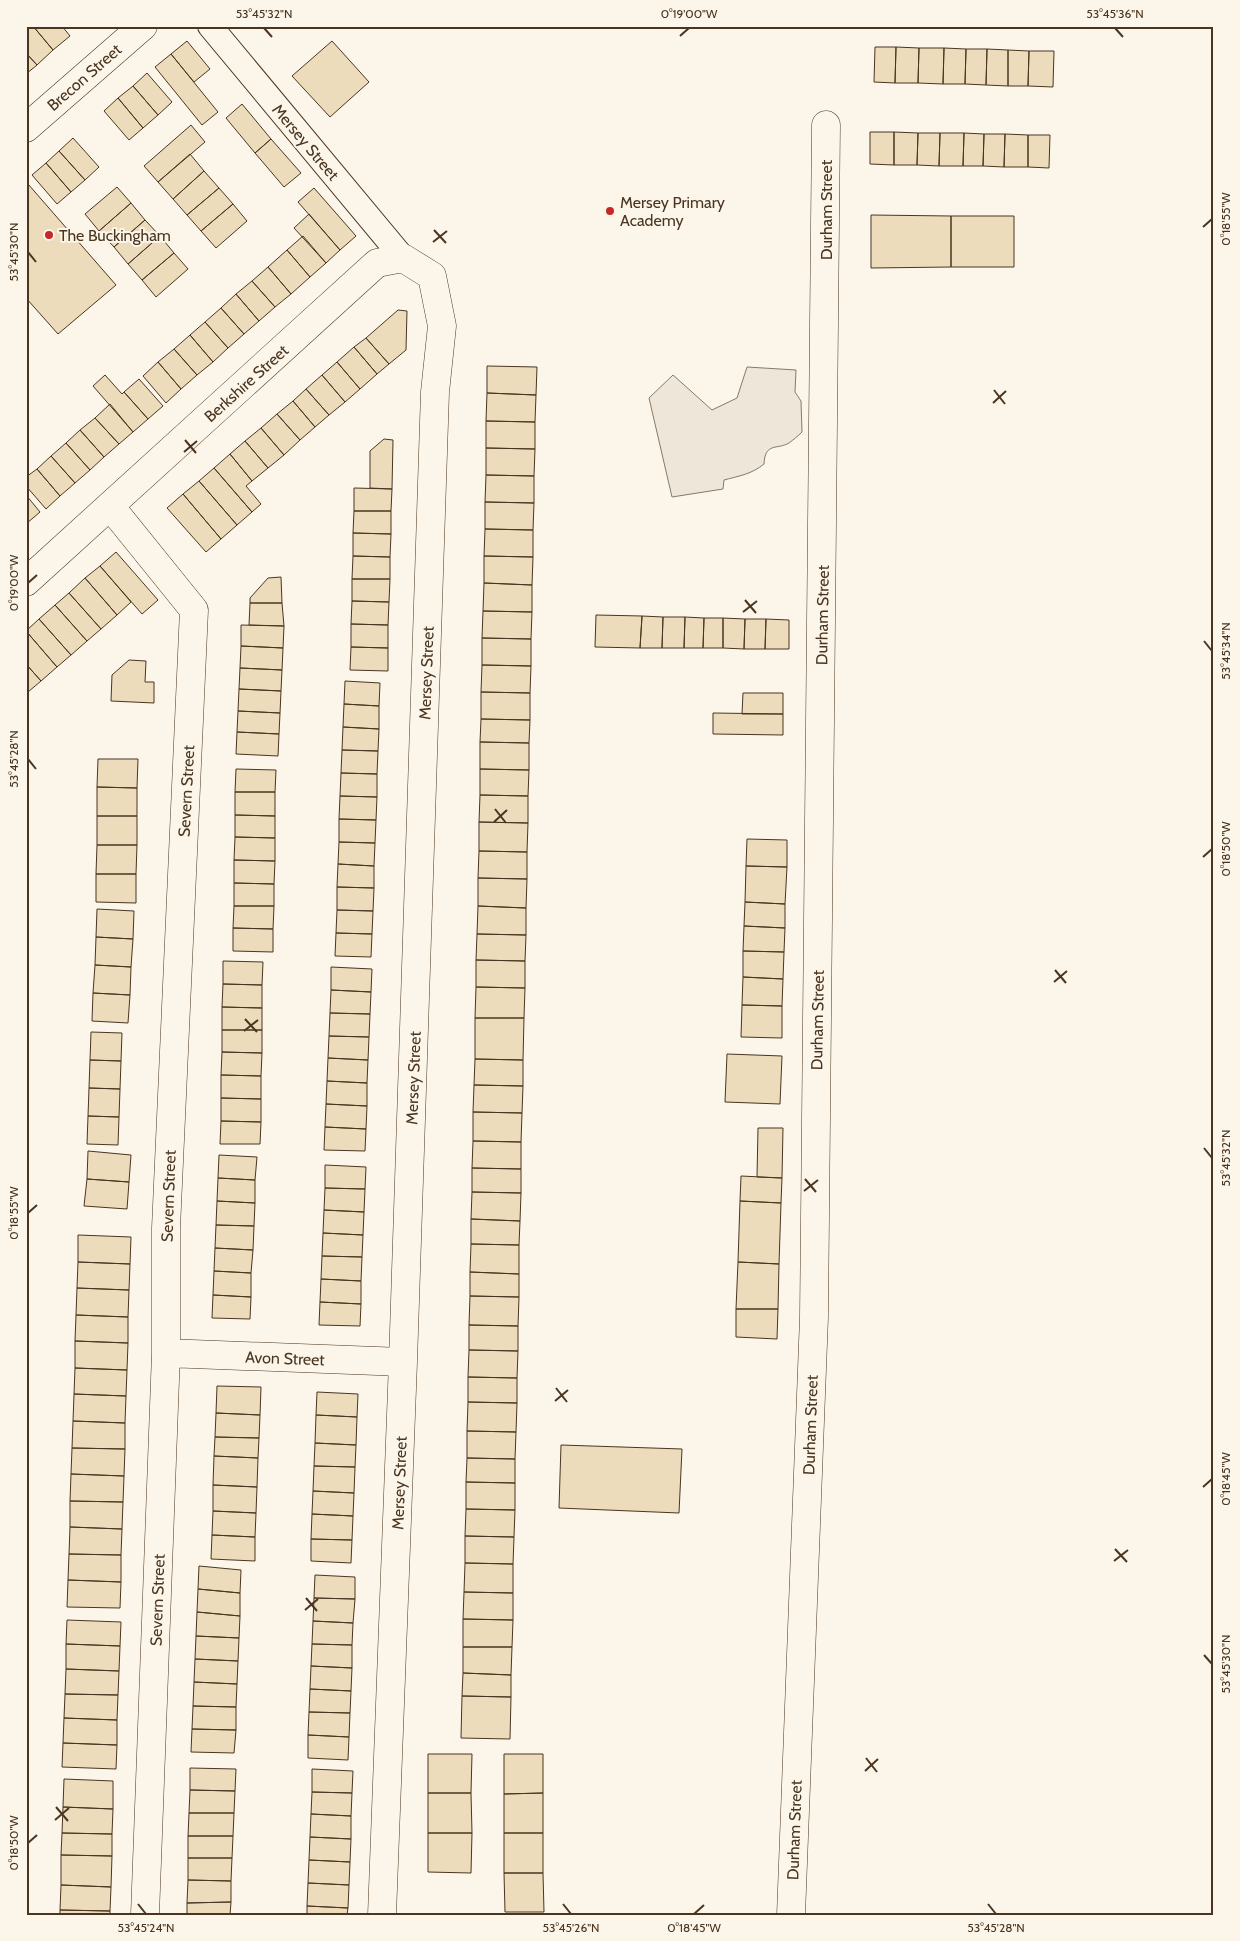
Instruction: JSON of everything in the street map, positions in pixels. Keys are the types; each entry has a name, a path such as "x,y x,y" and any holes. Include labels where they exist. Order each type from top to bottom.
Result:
{"street":[{"name":"Brecon Street","path":"26,128 143,26"},
{"name":"Mersey Street","path":"210,26 403,258 432,276 442,326 435,402 403,1362 382,1915"},
{"name":"Durham Street","path":"791,1915 814,1317 826,125"},
{"name":"Berkshire Street","path":"26,582 377,264 403,258"},
{"name":"Severn Street","path":"110,506 194,610 166,1228 166,1354 145,1915"},
{"name":"Avon Street","path":"166,1354 403,1362"}],"shaded area":[{"path":"747,367 796,370 795,392 801,401 802,432 789,443 769,450 764,464 755,470 724,480 723,489 672,497 649,398 673,375 712,410 737,398"}],"building":[{"path":"33,26 53,50 37,65 26,53 26,28"},
{"path":"33,26 62,26 70,36 53,50"},
{"path":"187,41 210,69 194,82 171,54"},
{"path":"332,41 369,82 330,117 292,76"},
{"path":"875,47 896,47 895,83 874,82"},
{"path":"896,47 919,48 918,83 895,83"},
{"path":"919,48 944,48 943,84 918,83"},
{"path":"944,48 966,49 965,84 943,84"},
{"path":"966,49 987,49 986,85 965,84"},
{"path":"987,49 1008,50 1008,86 986,85"},
{"path":"1008,50 1029,51 1028,86 1008,86"},
{"path":"1029,51 1054,51 1053,87 1028,86"},
{"path":"26,53 37,65 26,74"},
{"path":"171,54 218,112 202,125 155,67"},
{"path":"147,73 172,102 158,115 133,86"},
{"path":"133,86 158,115 143,128 118,98"},
{"path":"118,98 143,128 129,140 104,111"},
{"path":"242,104 271,139 255,153 226,118"},
{"path":"191,125 205,142 158,182 144,166"},
{"path":"870,132 894,132 894,165 870,164"},
{"path":"894,132 918,133 917,165 894,165"},
{"path":"918,133 940,133 939,166 917,165"},
{"path":"940,133 964,133 963,166 939,166"},
{"path":"964,133 984,134 983,166 963,166"},
{"path":"984,134 1005,134 1004,167 983,166"},
{"path":"1005,134 1028,135 1028,167 1004,167"},
{"path":"1028,135 1050,135 1049,168 1028,167"},
{"path":"73,138 99,167 85,180 59,151"},
{"path":"271,139 301,173 284,187 255,153"},
{"path":"59,151 85,180 71,192 46,163"},
{"path":"190,154 204,171 173,199 158,182"},
{"path":"46,163 71,192 57,204 32,175"},
{"path":"204,171 219,188 187,215 173,199"},
{"name":"The Buckingham","path":"28,184 116,285 58,334 26,298 26,185"},
{"path":"117,187 131,203 99,231 85,214"},
{"path":"219,188 233,204 201,231 187,215"},
{"path":"314,188 356,236 340,250 298,202"},
{"path":"131,203 145,220 114,247 99,231"},
{"path":"233,204 247,221 216,248 201,231"},
{"path":"309,214 340,250 326,263 294,228"},
{"path":"871,215 951,216 951,267 871,268"},
{"path":"951,216 1014,216 1014,267 951,267"},
{"path":"145,220 160,236 128,264 114,247"},
{"path":"160,236 174,253 142,280 128,264"},
{"path":"303,236 326,263 310,277 287,250"},
{"path":"287,250 310,277 291,294 268,267"},
{"path":"174,253 188,269 156,297 142,280"},
{"path":"268,267 291,294 275,307 252,281"},
{"path":"252,281 275,307 259,321 236,294"},
{"path":"236,294 259,321 244,334 221,308"},
{"path":"221,308 244,334 228,348 205,322"},
{"path":"398,310 407,311 406,350 389,364 366,338"},
{"path":"205,322 228,348 213,362 190,335"},
{"path":"190,335 213,362 197,375 174,349"},
{"path":"366,338 389,364 377,374 354,347"},
{"path":"354,347 377,374 360,389 337,362"},
{"path":"174,349 197,375 181,389 158,362"},
{"path":"158,362 181,389 166,403 143,376"},
{"path":"337,362 360,389 345,402 322,375"},
{"path":"487,366 537,367 536,395 487,393"},
{"path":"105,375 122,394 124,392 148,419 133,432 93,386"},
{"path":"322,375 345,402 329,415 306,389"},
{"path":"139,379 163,406 148,419 124,392"},
{"path":"306,389 329,415 315,427 293,401"},
{"path":"487,393 536,395 535,422 486,421"},
{"path":"293,401 315,427 300,440 277,414"},
{"path":"110,404 133,432 119,444 95,418"},
{"path":"277,414 300,440 284,455 261,428"},
{"path":"95,418 119,444 104,457 80,430"},
{"path":"486,421 535,422 535,449 486,448"},
{"path":"261,428 284,455 268,468 245,441"},
{"path":"80,430 104,457 90,470 66,443"},
{"path":"384,439 393,440 392,489 370,488 370,451"},
{"path":"245,441 268,468 252,481 230,454"},
{"path":"66,443 90,470 75,483 51,456"},
{"path":"486,448 535,449 534,476 486,475"},
{"path":"230,454 252,481 246,486 261,504 252,512 214,468"},
{"path":"51,456 75,483 60,496 37,469"},
{"path":"214,468 252,512 237,525 199,481"},
{"path":"37,469 60,496 46,509 26,486 26,477"},
{"path":"486,475 534,476 534,503 485,502"},
{"path":"199,481 237,525 221,539 183,494"},
{"path":"354,488 392,489 391,511 354,511"},
{"path":"183,494 221,539 206,552 167,508"},
{"path":"26,495 40,512 26,524"},
{"path":"485,502 534,503 533,530 485,529"},
{"path":"354,511 391,511 391,534 353,533"},
{"path":"485,529 533,530 533,557 484,556"},
{"path":"353,533 391,534 390,557 353,556"},
{"path":"116,552 158,600 142,614 100,566"},
{"path":"353,556 390,557 390,579 352,579"},
{"path":"484,556 533,557 532,585 484,583"},
{"path":"100,566 131,602 117,615 85,578"},
{"path":"281,577 282,603 250,603 250,598 268,578"},
{"path":"85,578 117,615 101,629 69,593"},
{"path":"352,579 390,579 389,602 352,601"},
{"path":"484,583 532,585 532,612 483,611"},
{"path":"69,593 101,629 87,641 55,605"},
{"path":"352,601 389,602 388,625 351,624"},
{"path":"250,603 282,603 284,626 249,625"},
{"path":"55,605 87,641 71,655 39,619"},
{"path":"483,611 532,612 531,639 482,638"},
{"path":"596,615 642,616 640,648 595,647"},
{"path":"642,616 663,617 662,648 640,648"},
{"path":"663,617 685,617 684,648 662,648"},
{"path":"685,617 704,618 703,648 684,648"},
{"path":"704,618 723,618 723,648 703,648"},
{"path":"723,618 745,619 744,649 723,648"},
{"path":"39,619 71,655 57,667 26,631"},
{"path":"745,619 766,619 765,649 744,649"},
{"path":"766,619 789,620 789,649 765,649"},
{"path":"351,624 388,625 388,648 351,647"},
{"path":"241,625 284,626 283,648 241,646"},
{"path":"26,631 57,667 41,681 26,664"},
{"path":"482,638 531,639 531,666 482,665"},
{"path":"241,646 283,648 282,670 240,668"},
{"path":"351,647 388,648 388,671 350,670"},
{"path":"129,660 146,661 145,682 154,682 154,703 111,701 112,675"},
{"path":"26,664 41,681 28,692 26,690"},
{"path":"482,665 531,666 530,693 481,692"},
{"path":"240,668 282,670 281,691 239,689"},
{"path":"345,681 380,683 379,706 344,704"},
{"path":"239,689 281,691 280,713 238,711"},
{"path":"481,692 530,693 530,720 481,719"},
{"path":"743,693 783,693 783,714 742,714"},
{"path":"344,704 379,706 379,729 343,727"},
{"path":"238,711 280,713 279,734 237,732"},
{"path":"713,713 783,714 783,735 713,734"},
{"path":"481,719 530,720 529,743 480,742"},
{"path":"343,727 379,729 378,751 342,750"},
{"path":"237,732 279,734 278,756 236,754"},
{"path":"480,742 529,743 529,770 480,769"},
{"path":"342,750 378,751 377,774 341,773"},
{"path":"98,759 138,759 137,788 97,787"},
{"path":"236,769 276,770 275,792 235,792"},
{"path":"480,769 529,770 528,796 480,795"},
{"path":"341,773 377,774 377,797 340,796"},
{"path":"97,787 137,788 137,816 97,816"},
{"path":"235,792 275,792 275,816 235,815"},
{"path":"480,795 528,796 528,823 479,822"},
{"path":"340,796 377,797 376,820 339,819"},
{"path":"235,815 275,816 275,838 235,837"},
{"path":"97,816 137,816 137,845 97,845"},
{"path":"339,819 376,820 375,843 339,842"},
{"path":"479,822 528,823 527,852 479,851"},
{"path":"235,837 275,838 275,861 234,860"},
{"path":"747,839 787,840 787,867 746,866"},
{"path":"339,842 375,843 374,866 338,864"},
{"path":"97,845 137,845 136,874 96,874"},
{"path":"479,851 527,852 527,879 478,878"},
{"path":"234,860 275,861 274,884 234,883"},
{"path":"338,864 374,866 374,888 337,887"},
{"path":"746,866 787,867 785,904 745,902"},
{"path":"96,874 136,874 136,903 96,902"},
{"path":"478,878 527,879 526,908 478,906"},
{"path":"234,883 274,884 274,906 234,906"},
{"path":"337,887 374,888 373,911 337,910"},
{"path":"745,902 785,904 785,928 744,926"},
{"path":"234,906 274,906 273,929 233,928"},
{"path":"478,906 526,908 526,935 477,934"},
{"path":"97,909 134,911 133,939 96,937"},
{"path":"337,910 373,911 372,934 336,933"},
{"path":"744,926 785,928 784,952 743,951"},
{"path":"233,928 273,929 273,952 233,951"},
{"path":"336,933 372,934 371,957 335,956"},
{"path":"477,934 526,935 525,961 476,960"},
{"path":"96,937 133,939 131,967 95,965"},
{"path":"743,951 784,952 783,979 743,977"},
{"path":"476,960 525,961 525,988 476,987"},
{"path":"223,961 263,962 262,985 223,984"},
{"path":"95,965 131,967 130,995 93,993"},
{"path":"331,967 372,969 371,992 331,990"},
{"path":"743,977 783,979 782,1006 742,1005"},
{"path":"223,984 262,985 262,1008 222,1007"},
{"path":"476,987 525,988 524,1018 475,1018"},
{"path":"331,990 371,992 370,1014 330,1013"},
{"path":"93,993 130,995 128,1023 92,1021"},
{"path":"742,1005 782,1006 782,1038 741,1037"},
{"path":"222,1007 262,1008 262,1030 222,1030"},
{"path":"330,1013 370,1014 369,1037 329,1036"},
{"path":"475,1018 524,1018 523,1060 475,1059"},
{"path":"222,1030 262,1030 262,1053 222,1052"},
{"path":"91,1032 122,1033 121,1061 90,1060"},
{"path":"329,1036 369,1037 368,1060 328,1058"},
{"path":"222,1052 262,1053 261,1076 221,1075"},
{"path":"727,1054 782,1056 780,1104 725,1102"},
{"path":"328,1058 368,1060 367,1083 327,1081"},
{"path":"475,1059 523,1060 523,1086 474,1085"},
{"path":"90,1060 121,1061 120,1089 89,1088"},
{"path":"221,1075 261,1076 261,1099 221,1098"},
{"path":"327,1081 367,1083 367,1106 326,1104"},
{"path":"474,1085 523,1086 522,1113 473,1112"},
{"path":"89,1088 120,1089 119,1117 88,1116"},
{"path":"221,1098 261,1099 261,1122 221,1121"},
{"path":"326,1104 367,1106 366,1129 325,1127"},
{"path":"473,1112 522,1113 521,1142 473,1141"},
{"path":"88,1116 119,1117 118,1145 87,1144"},
{"path":"221,1121 261,1122 260,1144 220,1144"},
{"path":"325,1127 366,1129 365,1151 324,1150"},
{"path":"758,1128 783,1128 782,1178 757,1177"},
{"path":"473,1141 521,1142 521,1169 472,1168"},
{"path":"88,1151 131,1155 129,1182 87,1179"},
{"path":"219,1155 257,1157 255,1180 218,1178"},
{"path":"325,1165 366,1167 365,1189 325,1188"},
{"path":"472,1168 521,1169 521,1193 472,1192"},
{"path":"741,1176 782,1178 781,1203 740,1201"},
{"path":"218,1178 255,1180 255,1203 217,1201"},
{"path":"87,1179 129,1182 127,1209 84,1206"},
{"path":"325,1188 365,1189 364,1212 324,1210"},
{"path":"472,1192 521,1193 520,1221 471,1219"},
{"path":"217,1201 255,1203 254,1226 216,1225"},
{"path":"740,1201 781,1203 779,1264 738,1262"},
{"path":"324,1210 364,1212 363,1235 323,1233"},
{"path":"471,1219 520,1221 519,1245 471,1244"},
{"path":"216,1225 254,1226 253,1250 215,1248"},
{"path":"323,1233 363,1235 362,1257 322,1256"},
{"path":"78,1235 131,1237 130,1264 78,1262"},
{"path":"471,1244 519,1245 519,1274 470,1272"},
{"path":"215,1248 253,1250 251,1273 214,1271"},
{"path":"322,1256 362,1257 361,1281 321,1279"},
{"path":"78,1262 130,1264 129,1290 77,1288"},
{"path":"738,1262 779,1264 778,1309 736,1309"},
{"path":"214,1271 251,1273 251,1297 213,1295"},
{"path":"470,1272 519,1274 519,1297 470,1296"},
{"path":"321,1279 361,1281 361,1304 320,1302"},
{"path":"77,1288 129,1290 128,1317 76,1315"},
{"path":"213,1295 251,1297 250,1319 212,1318"},
{"path":"470,1296 519,1297 518,1326 469,1325"},
{"path":"320,1302 361,1304 360,1326 319,1325"},
{"path":"736,1309 778,1309 777,1339 736,1337"},
{"path":"76,1315 128,1317 128,1343 75,1341"},
{"path":"469,1325 518,1326 518,1351 469,1350"},
{"path":"75,1341 128,1343 127,1370 75,1368"},
{"path":"469,1350 518,1351 517,1378 468,1377"},
{"path":"75,1368 127,1370 126,1396 74,1394"},
{"path":"468,1377 517,1378 517,1403 468,1402"},
{"path":"217,1386 261,1387 260,1415 216,1413"},
{"path":"317,1392 358,1394 357,1417 316,1415"},
{"path":"74,1394 126,1396 125,1423 73,1421"},
{"path":"468,1402 517,1403 516,1432 467,1431"},
{"path":"216,1413 260,1415 259,1438 215,1437"},
{"path":"316,1415 357,1417 356,1445 315,1443"},
{"path":"73,1421 125,1423 125,1449 72,1448"},
{"path":"467,1431 516,1432 515,1459 467,1458"},
{"path":"215,1437 259,1438 258,1458 214,1456"},
{"path":"315,1443 356,1445 355,1467 314,1466"},
{"path":"561,1445 682,1449 679,1513 559,1508"},
{"path":"72,1448 125,1449 124,1476 71,1474"},
{"path":"214,1456 258,1458 257,1487 213,1485"},
{"path":"467,1458 515,1459 515,1483 466,1482"},
{"path":"314,1466 355,1467 354,1493 313,1491"},
{"path":"71,1474 124,1476 123,1502 70,1501"},
{"path":"466,1482 515,1483 515,1510 466,1509"},
{"path":"213,1485 257,1487 256,1513 213,1511"},
{"path":"313,1491 354,1493 353,1516 312,1514"},
{"path":"70,1501 123,1502 122,1529 70,1527"},
{"path":"466,1509 515,1510 514,1537 465,1536"},
{"path":"213,1511 256,1513 255,1537 212,1535"},
{"path":"312,1514 353,1516 352,1540 311,1539"},
{"path":"70,1527 122,1529 121,1555 69,1554"},
{"path":"212,1535 255,1537 255,1561 211,1559"},
{"path":"465,1536 514,1537 513,1564 465,1563"},
{"path":"311,1539 352,1540 351,1563 311,1561"},
{"path":"69,1554 121,1555 121,1582 68,1580"},
{"path":"465,1563 513,1564 513,1593 464,1592"},
{"path":"199,1566 241,1570 240,1593 198,1589"},
{"path":"315,1575 355,1577 355,1599 314,1598"},
{"path":"68,1580 121,1582 120,1608 67,1607"},
{"path":"198,1589 240,1593 240,1616 197,1612"},
{"path":"464,1592 513,1593 513,1620 463,1619"},
{"path":"314,1598 355,1599 353,1623 313,1621"},
{"path":"197,1612 240,1616 239,1638 196,1636"},
{"path":"463,1619 513,1620 512,1647 463,1647"},
{"path":"67,1620 121,1622 120,1646 66,1644"},
{"path":"313,1621 353,1623 352,1645 312,1644"},
{"path":"196,1636 239,1638 238,1661 195,1659"},
{"path":"66,1644 120,1646 119,1671 66,1669"},
{"path":"312,1644 352,1645 352,1668 311,1666"},
{"path":"463,1647 512,1647 511,1675 463,1673"},
{"path":"195,1659 238,1661 237,1684 194,1682"},
{"path":"311,1666 352,1668 351,1691 310,1689"},
{"path":"66,1669 119,1671 118,1695 65,1694"},
{"path":"463,1673 511,1675 511,1697 462,1696"},
{"path":"194,1682 237,1684 236,1707 193,1706"},
{"path":"310,1689 351,1691 350,1713 309,1712"},
{"path":"65,1694 118,1695 117,1720 64,1718"},
{"path":"462,1696 511,1697 510,1739 461,1738"},
{"path":"193,1706 236,1707 236,1730 192,1729"},
{"path":"309,1712 350,1713 349,1737 308,1735"},
{"path":"64,1718 117,1720 117,1745 63,1743"},
{"path":"192,1729 236,1730 234,1753 191,1752"},
{"path":"308,1735 349,1737 348,1760 308,1758"},
{"path":"63,1743 117,1745 116,1769 62,1767"},
{"path":"428,1754 472,1754 471,1793 428,1793"},
{"path":"504,1754 543,1754 543,1793 504,1794"},
{"path":"190,1768 236,1769 235,1791 190,1790"},
{"path":"312,1769 353,1771 352,1793 312,1792"},
{"path":"64,1779 113,1781 113,1809 63,1807"},
{"path":"190,1790 235,1791 234,1813 189,1813"},
{"path":"312,1792 352,1793 351,1816 311,1814"},
{"path":"428,1793 471,1793 472,1833 428,1833"},
{"path":"543,1793 543,1833 504,1833 504,1794"},
{"path":"63,1807 113,1809 112,1834 62,1833"},
{"path":"189,1813 234,1813 233,1836 188,1836"},
{"path":"311,1814 351,1816 351,1839 310,1837"},
{"path":"62,1833 112,1834 112,1856 61,1855"},
{"path":"428,1833 472,1833 471,1873 428,1872"},
{"path":"504,1833 543,1833 543,1873 504,1873"},
{"path":"188,1836 233,1836 232,1858 188,1858"},
{"path":"310,1837 351,1839 350,1862 309,1860"},
{"path":"61,1855 112,1856 111,1887 61,1885"},
{"path":"188,1858 232,1858 231,1881 188,1880"},
{"path":"309,1860 350,1862 349,1885 308,1883"},
{"path":"504,1873 543,1873 544,1912 505,1912"},
{"path":"188,1880 231,1881 231,1902 187,1903"},
{"path":"308,1883 349,1885 348,1908 307,1906"},
{"path":"61,1885 111,1887 110,1911 60,1910"},
{"path":"231,1902 230,1915 187,1915 187,1903"},
{"path":"307,1906 348,1908 347,1915 307,1915"},
{"path":"60,1910 110,1911 110,1915 60,1915"}],"place":[{"name":"Mersey Primary Academy","path":"610,211"},
{"name":"The Buckingham","path":"49,235"}]}
